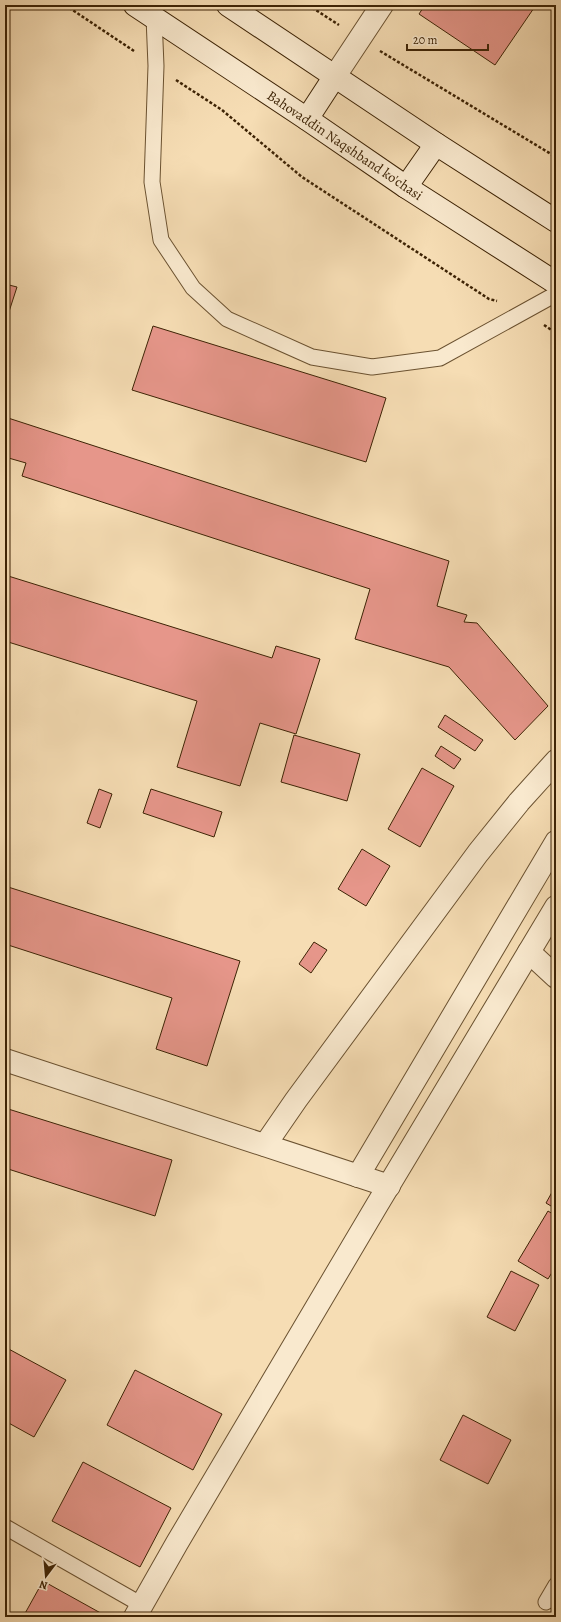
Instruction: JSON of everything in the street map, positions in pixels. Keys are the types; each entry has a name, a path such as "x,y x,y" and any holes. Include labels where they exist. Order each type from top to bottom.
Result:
{"street":[{"name":"Bahovaddin Naqshband ko'chasi","path":"135,5 307,119 406,187 556,283"},
{"path":"228,5 436,144 556,221"},
{"path":"307,119 382,5"},
{"path":"406,187 436,144"},
{"path":"265,1146 301,1094 478,853 519,802 556,761"},
{"path":"358,1176 556,842"},
{"path":"139,1611 177,1543 556,907"},
{"path":"529,952 556,977"},
{"path":"5,1060 389,1186"}],"lane":[{"path":"154,17 156,66 152,182 161,240 193,288 227,319 312,357 372,367 440,358 556,294"},
{"path":"7,1528 139,1611"},
{"path":"546,1602 556,1585"}],"path":[{"path":"65,5 222,110 308,181 489,299 526,311 556,333"},
{"path":"308,5 360,40 386,54 556,158"}],"building":[{"path":"425,5 536,5 495,65 419,14"},
{"path":"5,284 17,287 5,324"},
{"path":"153,326 386,398 366,462 132,390"},
{"path":"5,417 449,561 437,606 467,615 464,622 477,623 548,706 515,740 449,667 355,639 370,589 22,476 26,463 5,457"},
{"path":"5,575 272,658 276,646 320,659 296,734 260,723 240,786 177,767 197,701 5,641"},
{"path":"445,715 483,740 475,751 438,727"},
{"path":"294,735 360,754 347,801 281,782"},
{"path":"441,746 461,759 454,769 435,756"},
{"path":"422,768 454,786 420,847 388,829"},
{"path":"99,789 112,794 100,828 87,823"},
{"path":"151,789 222,812 214,837 143,813"},
{"path":"362,849 390,866 366,906 338,889"},
{"path":"5,886 240,961 207,1066 156,1049 172,998 5,944"},
{"path":"314,942 327,950 311,973 299,964"},
{"path":"5,1108 172,1160 155,1216 5,1168"},
{"path":"556,1185 556,1209 546,1203"},
{"path":"548,1211 556,1216 556,1266 548,1279 518,1261"},
{"path":"511,1271 539,1285 515,1331 487,1317"},
{"path":"5,1347 66,1380 34,1437 5,1421"},
{"path":"135,1370 222,1414 193,1470 107,1425"},
{"path":"463,1415 511,1440 488,1484 440,1460"},
{"path":"83,1462 171,1508 140,1567 52,1521"},
{"path":"43,1581 106,1616 23,1617"}]}
